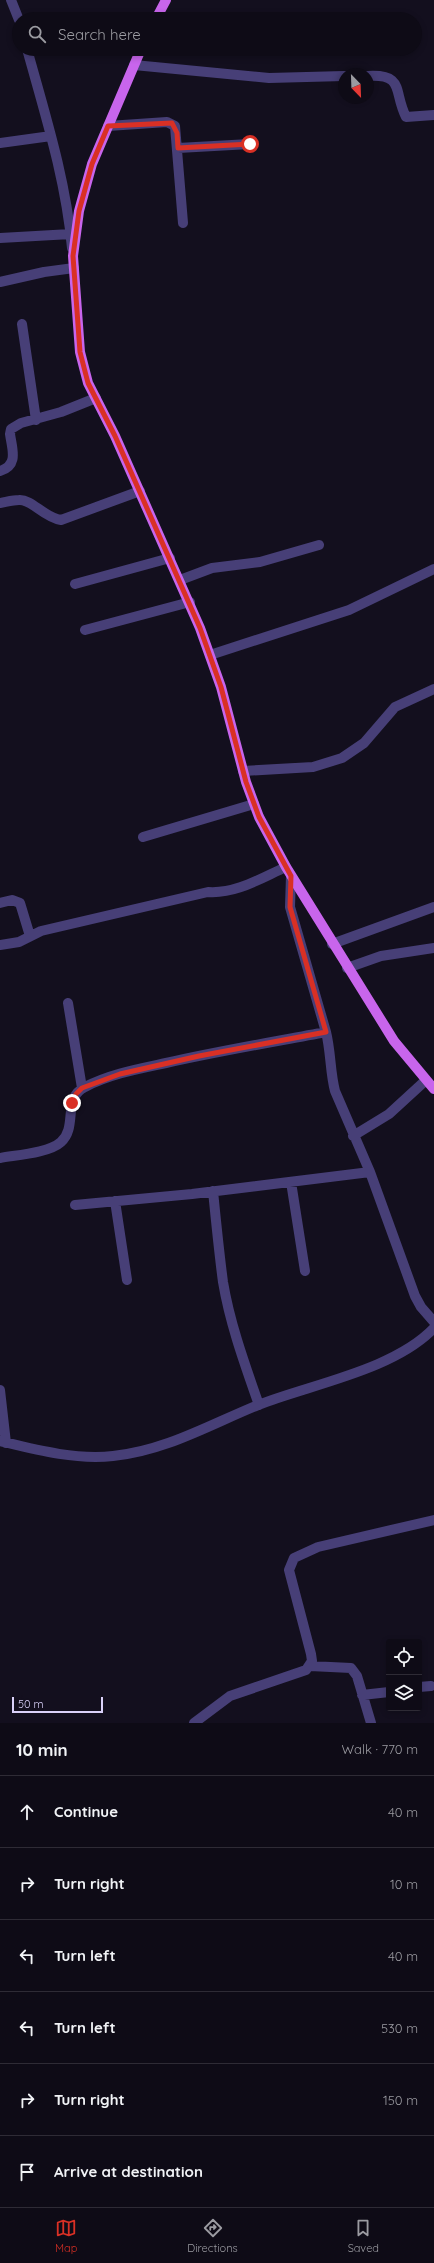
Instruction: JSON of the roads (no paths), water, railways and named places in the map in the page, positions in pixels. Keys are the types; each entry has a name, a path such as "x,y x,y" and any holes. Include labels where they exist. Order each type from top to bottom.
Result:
{"main road":[{"path":"160,12 166,0"},
{"path":"138,56 92,164 79,211 73,256 80,352 88,383 140,491 190,602 221,687 243,771 254,804 289,871 347,968 394,1041 425,1081 434,1089"}],"street":[{"path":"11,0 16,12"},
{"path":"29,56 66,197 73,256"},
{"path":"134,64 269,78 338,76"},
{"path":"374,76 386,76 393,80 406,117 434,115"},
{"path":"108,126 172,123 177,133 183,223"},
{"path":"0,143 51,136"},
{"path":"178,148 250,144"},
{"path":"0,238 71,234"},
{"path":"0,282 44,272 74,268"},
{"path":"22,324 36,420"},
{"path":"0,471 8,468 12,463 14,456 10,434 12,429 21,423 36,420 72,408 96,398"},
{"path":"0,503 19,500 27,501 48,517 61,520 140,491"},
{"path":"180,580 212,568 260,562 319,545"},
{"path":"75,584 170,558"},
{"path":"210,655 349,610 434,569"},
{"path":"85,630 190,602"},
{"path":"243,771 313,767 342,758 364,743 395,706 434,689"},
{"path":"143,837 254,804"},
{"path":"0,945 19,942 41,931 208,892 222,893 289,871 290,907 326,1032 330,1049 332,1079 335,1092 352,1136 370,1172 415,1296 420,1307 434,1322"},
{"path":"0,902 12,900 20,903 30,936"},
{"path":"332,944 434,907"},
{"path":"347,968 381,956 434,948"},
{"path":"68,1003 82,1088"},
{"path":"0,1158 49,1149 61,1142 67,1134 70,1124 72,1103 76,1094 82,1088 120,1074 199,1056 326,1032"},
{"path":"352,1136 389,1114 425,1081"},
{"path":"75,1205 213,1191 370,1172"},
{"path":"291,1182 305,1271"},
{"path":"213,1191 224,1282 229,1308 244,1363 259,1405"},
{"path":"115,1201 127,1280"},
{"path":"0,1390 3,1442 41,1451 73,1455 114,1456 163,1444 259,1405 354,1373 386,1360 420,1341 434,1328"},
{"path":"310,1666 312,1660 311,1654 289,1570 294,1558 318,1547 434,1520"},
{"path":"194,1723 230,1696 294,1675 310,1666 352,1668 357,1676 371,1723"},
{"path":"422,1687 431,1686"},
{"path":"362,1695 386,1692"}]}
